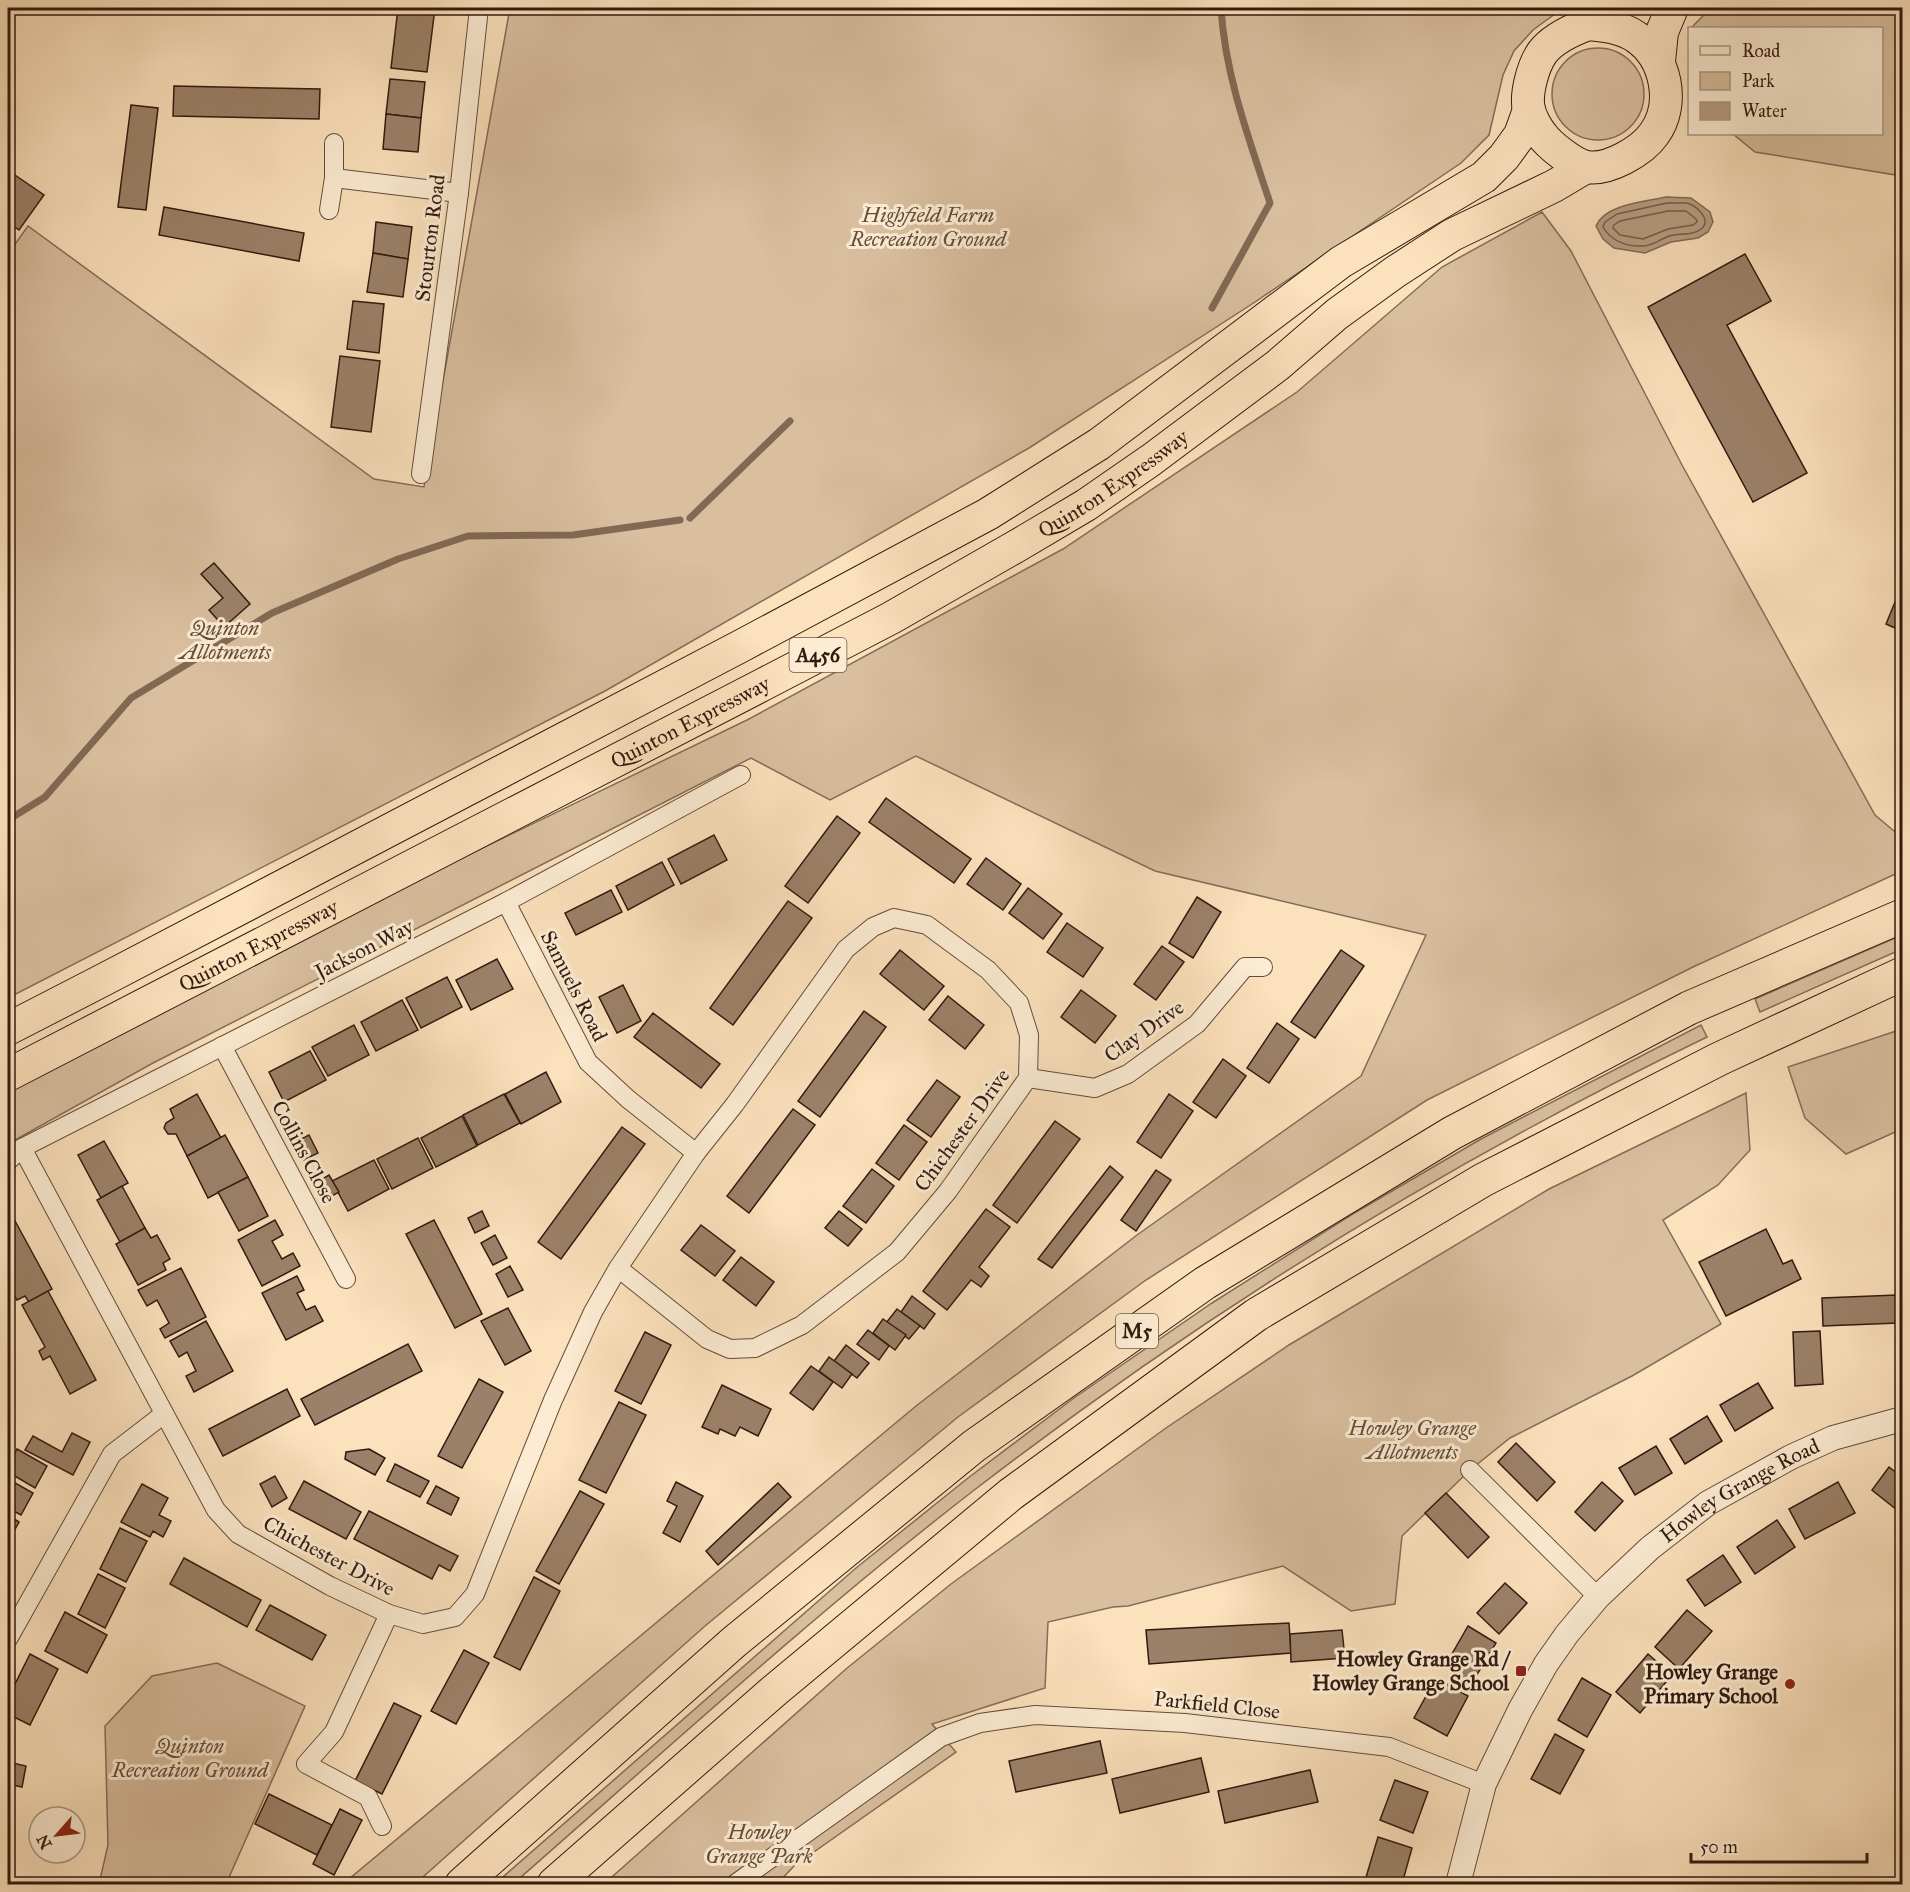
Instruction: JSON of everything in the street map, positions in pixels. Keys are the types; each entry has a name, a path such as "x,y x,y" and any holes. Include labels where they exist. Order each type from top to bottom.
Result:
{"highway":[{"path":"1659,61 1636,37 1613,27 1596,16 1567,32 1542,53 1530,81 1529,110 1542,135 1560,153 1586,167 1605,165 1631,156 1654,134 1663,113 1666,92 1659,61 1662,32 1672,8"},
{"name":"Quinton Expressway","path":"8,1029 741,646 988,514 1099,444 1341,262 1484,177 1520,135 1529,110"},
{"name":"Quinton Expressway","path":"8,1075 891,618 1015,547 1086,505 1151,460 1278,365 1337,314 1395,272 1452,235 1554,186 1586,167"},
{"name":"M5","path":"462,1884 734,1642 974,1446 1205,1283 1452,1133 1689,1008 1902,916"},
{"name":"M5","path":"554,1884 774,1691 1011,1494 1256,1314 1483,1180 1719,1059 1902,974"}],"street":[{"name":"Stourton Road","path":"421,474 459,193 479,8"},
{"path":"329,210 334,178 334,143"},
{"path":"334,178 459,193"},
{"name":"Jackson Way","path":"8,1161 22,1148 506,902 741,775"},
{"name":"Samuels Road","path":"506,902 588,1062 645,1113 696,1153"},
{"name":"Chichester Drive","path":"22,1148 216,1510 238,1534 330,1586 389,1614 423,1624 455,1617 475,1594 553,1400 593,1312 618,1268 696,1153 735,1104 846,949 873,927 894,918 927,926 988,970 1019,1004 1029,1035 1028,1078 948,1191 897,1252 802,1325 755,1348 730,1349 707,1339 618,1268"},
{"name":"Clay Drive","path":"1028,1078 1095,1088 1128,1074 1197,1024 1245,967 1263,967"},
{"name":"Collins Close","path":"222,1046 346,1279"},
{"path":"8,1639 112,1454 164,1414"},
{"name":"Howley Grange Road","path":"1458,1884 1484,1784 1520,1710 1546,1664 1567,1634 1598,1597 1650,1548 1708,1503 1791,1457 1833,1438 1902,1419"},
{"path":"1470,1470 1598,1597"},
{"path":"382,1826 368,1797 306,1764 334,1732 389,1614"},
{"name":"Parkfield Close","path":"735,1884 941,1737 980,1723 1035,1715 1185,1723 1389,1747 1484,1784"}],"green space":[{"path":"510,8 1563,8 1533,30 1514,51 1503,75 1489,135 1461,163 1252,304 1029,448 605,691 8,998 8,254 28,226 374,479 424,487"},
{"path":"1711,8 1902,8 1902,176 1755,152 1734,135 1883,135 1883,27 1692,27"},
{"path":"1598,48 1624,56 1636,68 1644,94 1636,120 1624,132 1598,140 1572,132 1560,120 1552,94 1560,68 1572,56"},
{"path":"1542,212 1571,251 1682,465 1875,815 1894,831 1902,828 1902,871 1693,967 1427,1100 1146,1280 958,1417 705,1626 415,1884 343,1884 916,1406 1137,1235 1361,1076 1426,935 1155,871 916,756 830,800 751,758 153,1063 8,1144 8,1087 460,859 747,720 1063,549 1297,392 1442,267"},
{"path":"1902,935 1902,949 1760,1012 1755,999"},
{"path":"1701,1025 1707,1037 1610,1085 1421,1189 1328,1245 1147,1363 973,1491 855,1586 513,1884 495,1884 856,1568 968,1478 1074,1398 1212,1303 1351,1215 1481,1139"},
{"path":"1902,1029 1902,1129 1846,1154 1805,1118 1788,1067"},
{"path":"1746,1093 1750,1150 1718,1185 1663,1220 1721,1324 1632,1376 1510,1438 1470,1470 1402,1536 1395,1604 1351,1611 1283,1566 1128,1606 1113,1607 1048,1622 1045,1688 932,1724 956,1752 794,1866 777,1884 604,1884 846,1669 951,1584 1166,1428 1289,1345 1549,1189"},
{"name":"Quinton Recreation Ground","path":"217,1663 305,1706 226,1884 99,1884 108,1845 105,1726 152,1676"}],"water":[{"path":"1666,197 1691,198 1710,212 1713,222 1708,232 1698,238 1671,242 1645,253 1614,248 1603,239 1596,226 1608,213 1617,208"}],"building":[{"path":"398,8 435,8 427,72 391,68"},
{"path":"390,79 425,82 421,118 386,114"},
{"path":"174,86 320,89 319,119 173,116"},
{"path":"131,105 158,108 146,210 118,207"},
{"path":"386,114 421,118 418,152 383,149"},
{"path":"9,171 44,195 19,230 8,222"},
{"path":"164,207 304,233 299,261 159,235"},
{"path":"376,222 412,227 408,259 373,253"},
{"path":"373,253 408,259 403,297 367,292"},
{"path":"1745,254 1771,301 1727,325 1807,473 1753,502 1648,307"},
{"path":"353,301 384,304 379,353 347,349"},
{"path":"340,356 380,361 371,432 331,427"},
{"path":"214,563 250,604 224,627 209,610 223,598 201,574"},
{"path":"1902,585 1902,631 1886,624"},
{"path":"886,798 971,859 954,883 869,822"},
{"path":"837,816 860,833 808,903 785,886"},
{"path":"714,835 727,860 681,884 668,859"},
{"path":"986,858 1021,884 1003,910 967,884"},
{"path":"662,862 674,885 628,910 616,886"},
{"path":"1028,888 1062,914 1043,939 1009,913"},
{"path":"611,890 622,912 576,935 565,913"},
{"path":"1197,897 1221,912 1193,958 1169,943"},
{"path":"788,901 812,918 733,1025 710,1008"},
{"path":"1067,923 1103,948 1083,977 1047,952"},
{"path":"1162,946 1184,962 1156,1000 1134,984"},
{"path":"900,950 944,986 924,1010 880,974"},
{"path":"1341,950 1364,966 1315,1038 1291,1022"},
{"path":"497,959 513,989 471,1010 456,980"},
{"path":"447,977 462,1007 421,1028 406,998"},
{"path":"623,985 641,1021 617,1033 599,997"},
{"path":"1081,990 1116,1016 1095,1043 1061,1017"},
{"path":"948,996 984,1025 965,1049 929,1020"},
{"path":"402,1000 418,1030 376,1051 361,1022"},
{"path":"864,1011 886,1027 820,1117 798,1101"},
{"path":"653,1013 720,1064 701,1088 634,1037"},
{"path":"1277,1023 1299,1039 1269,1083 1247,1068"},
{"path":"354,1025 369,1055 328,1076 312,1047"},
{"path":"310,1051 326,1080 284,1102 269,1072"},
{"path":"1223,1059 1246,1076 1216,1118 1193,1102"},
{"path":"546,1072 561,1102 521,1124 505,1094"},
{"path":"937,1080 960,1097 931,1137 907,1120"},
{"path":"197,1094 221,1138 187,1156 176,1134 168,1134 164,1128 166,1123 174,1118 170,1109"},
{"path":"504,1094 520,1123 478,1145 463,1115"},
{"path":"1169,1094 1193,1111 1161,1158 1137,1142"},
{"path":"793,1109 815,1125 749,1213 727,1196"},
{"path":"462,1116 477,1146 436,1167 421,1138"},
{"path":"1055,1121 1080,1139 1017,1223 993,1205"},
{"path":"904,1125 927,1142 899,1180 876,1163"},
{"path":"622,1127 645,1144 561,1259 538,1242"},
{"path":"225,1135 248,1177 208,1198 187,1156"},
{"path":"309,1135 318,1153 304,1160 295,1142"},
{"path":"418,1138 433,1168 392,1189 377,1159"},
{"path":"104,1141 128,1183 101,1198 78,1155"},
{"path":"374,1160 389,1189 348,1211 332,1181"},
{"path":"1110,1166 1123,1177 1052,1268 1038,1259"},
{"path":"872,1169 894,1186 866,1223 843,1206"},
{"path":"1156,1170 1171,1180 1136,1231 1121,1220"},
{"path":"329,1175 339,1192 323,1201 314,1184"},
{"path":"248,1177 268,1216 239,1231 218,1192"},
{"path":"122,1186 145,1228 120,1242 97,1200"},
{"path":"986,1209 1010,1227 979,1267 989,1276 981,1287 971,1280 947,1310 923,1291"},
{"path":"482,1211 489,1226 475,1233 468,1218"},
{"path":"839,1211 862,1229 848,1246 825,1228"},
{"path":"14,1219 52,1289 29,1302 25,1296 17,1300 8,1285 8,1222"},
{"path":"275,1220 283,1235 272,1241 282,1259 293,1253 300,1266 262,1286 238,1240"},
{"path":"434,1220 482,1314 455,1328 406,1234"},
{"path":"701,1225 735,1251 715,1276 681,1250"},
{"path":"145,1228 151,1238 157,1235 170,1259 163,1263 166,1270 138,1285 116,1244"},
{"path":"1766,1229 1783,1264 1792,1260 1801,1279 1726,1316 1699,1262"},
{"path":"495,1235 507,1258 493,1265 481,1243"},
{"path":"741,1257 774,1282 756,1306 723,1280"},
{"path":"510,1266 523,1290 508,1297 496,1274"},
{"path":"181,1268 206,1317 165,1338 160,1329 169,1323 157,1300 147,1306 138,1290"},
{"path":"297,1276 304,1290 297,1293 306,1310 315,1306 323,1321 286,1340 262,1293"},
{"path":"48,1291 96,1380 70,1394 50,1356 43,1360 39,1351 45,1347 22,1305"},
{"path":"1897,1295 1898,1323 1823,1326 1822,1298"},
{"path":"912,1296 935,1314 924,1329 901,1312"},
{"path":"508,1308 531,1351 505,1365 481,1321"},
{"path":"897,1309 920,1326 909,1339 886,1323"},
{"path":"883,1319 906,1335 895,1350 873,1333"},
{"path":"206,1321 233,1371 194,1392 186,1376 196,1371 187,1352 179,1357 170,1341"},
{"path":"868,1330 889,1346 879,1360 857,1344"},
{"path":"1820,1331 1823,1384 1795,1386 1793,1332"},
{"path":"645,1332 671,1345 641,1404 615,1391"},
{"path":"408,1344 422,1371 315,1425 301,1399"},
{"path":"846,1345 869,1363 857,1378 834,1361"},
{"path":"829,1357 852,1374 842,1388 819,1371"},
{"path":"811,1366 833,1382 813,1410 790,1393"},
{"path":"479,1379 503,1392 462,1468 438,1456"},
{"path":"1758,1383 1773,1408 1735,1431 1720,1405"},
{"path":"722,1385 771,1409 758,1436 740,1427 735,1436 720,1429 718,1434 702,1427"},
{"path":"287,1389 300,1416 223,1456 209,1429"},
{"path":"619,1402 646,1415 606,1493 579,1480"},
{"path":"1707,1416 1722,1441 1685,1464 1670,1439"},
{"path":"72,1433 90,1442 73,1475 25,1450 33,1436 62,1452"},
{"path":"1516,1443 1555,1482 1537,1501 1498,1462"},
{"path":"1656,1446 1672,1473 1635,1495 1619,1468"},
{"path":"17,1449 47,1466 35,1488 8,1472 8,1466"},
{"path":"369,1449 385,1458 375,1475 345,1459 346,1452"},
{"path":"395,1464 429,1481 420,1497 387,1481"},
{"path":"1889,1467 1902,1477 1902,1514 1872,1490"},
{"path":"275,1476 287,1498 272,1507 260,1484"},
{"path":"8,1479 33,1493 21,1515 8,1508"},
{"path":"304,1481 361,1512 346,1539 289,1509"},
{"path":"676,1482 703,1496 680,1542 663,1533 677,1506 667,1501"},
{"path":"1602,1482 1623,1501 1595,1531 1575,1512"},
{"path":"1838,1482 1855,1513 1805,1539 1789,1509"},
{"path":"778,1483 791,1497 718,1565 706,1551"},
{"path":"142,1484 168,1498 159,1515 171,1521 163,1537 153,1531 150,1537 121,1522"},
{"path":"436,1486 459,1498 451,1515 427,1503"},
{"path":"580,1491 604,1504 559,1584 536,1571"},
{"path":"1446,1493 1489,1537 1468,1558 1425,1513"},
{"path":"369,1511 458,1556 450,1571 439,1565 432,1579 354,1539"},
{"path":"8,1515 19,1522 8,1542"},
{"path":"1777,1520 1795,1547 1755,1574 1737,1547"},
{"path":"120,1528 147,1541 126,1582 100,1569"},
{"path":"1723,1555 1741,1582 1705,1606 1687,1580"},
{"path":"184,1558 261,1600 247,1627 170,1584"},
{"path":"98,1574 125,1588 105,1628 78,1614"},
{"path":"534,1577 560,1591 520,1670 494,1657"},
{"path":"1505,1583 1527,1603 1499,1634 1477,1613"},
{"path":"270,1605 326,1635 312,1660 256,1630"},
{"path":"1687,1610 1712,1631 1679,1669 1655,1647"},
{"path":"65,1612 107,1635 87,1673 45,1651"},
{"path":"1289,1623 1291,1653 1149,1664 1146,1630"},
{"path":"1468,1626 1496,1643 1472,1683 1445,1666"},
{"path":"1342,1630 1345,1658 1291,1662 1290,1634"},
{"path":"464,1650 489,1663 456,1724 431,1711"},
{"path":"30,1654 58,1669 30,1725 8,1714 8,1698"},
{"path":"1648,1654 1672,1675 1640,1713 1616,1692"},
{"path":"1436,1678 1468,1696 1447,1736 1414,1718"},
{"path":"1582,1678 1611,1695 1587,1737 1558,1720"},
{"path":"394,1703 421,1716 382,1794 355,1781"},
{"path":"1555,1734 1584,1750 1560,1794 1531,1779"},
{"path":"1100,1741 1107,1773 1016,1792 1009,1761"},
{"path":"1201,1758 1209,1792 1120,1813 1112,1779"},
{"path":"8,1762 26,1766 22,1787 8,1784"},
{"path":"1310,1770 1318,1802 1225,1823 1218,1791"},
{"path":"1395,1780 1428,1792 1413,1833 1380,1820"},
{"path":"269,1794 332,1825 317,1855 255,1824"},
{"path":"340,1809 362,1820 334,1875 313,1864"},
{"path":"1378,1837 1412,1848 1402,1884 1364,1884"}],"waterway":[{"path":"1212,308 1270,203 1246,131 1233,82 1227,58 1221,8"},
{"path":"690,518 790,421"},
{"path":"8,820 45,797 131,698 272,613 398,559 468,536 573,535 680,520"}],"place":[{"name":"Howley Grange Rd / Howley Grange School","path":"1521,1671"},
{"name":"Howley Grange Primary School","path":"1790,1684"}],"park label":[{"name":"Highfield Farm Recreation Ground","path":"928,227"},
{"name":"Quinton Allotments","path":"225,640"},
{"name":"Howley Grange Allotments","path":"1412,1440"},
{"name":"Howley Grange Park","path":"759,1844"}]}
